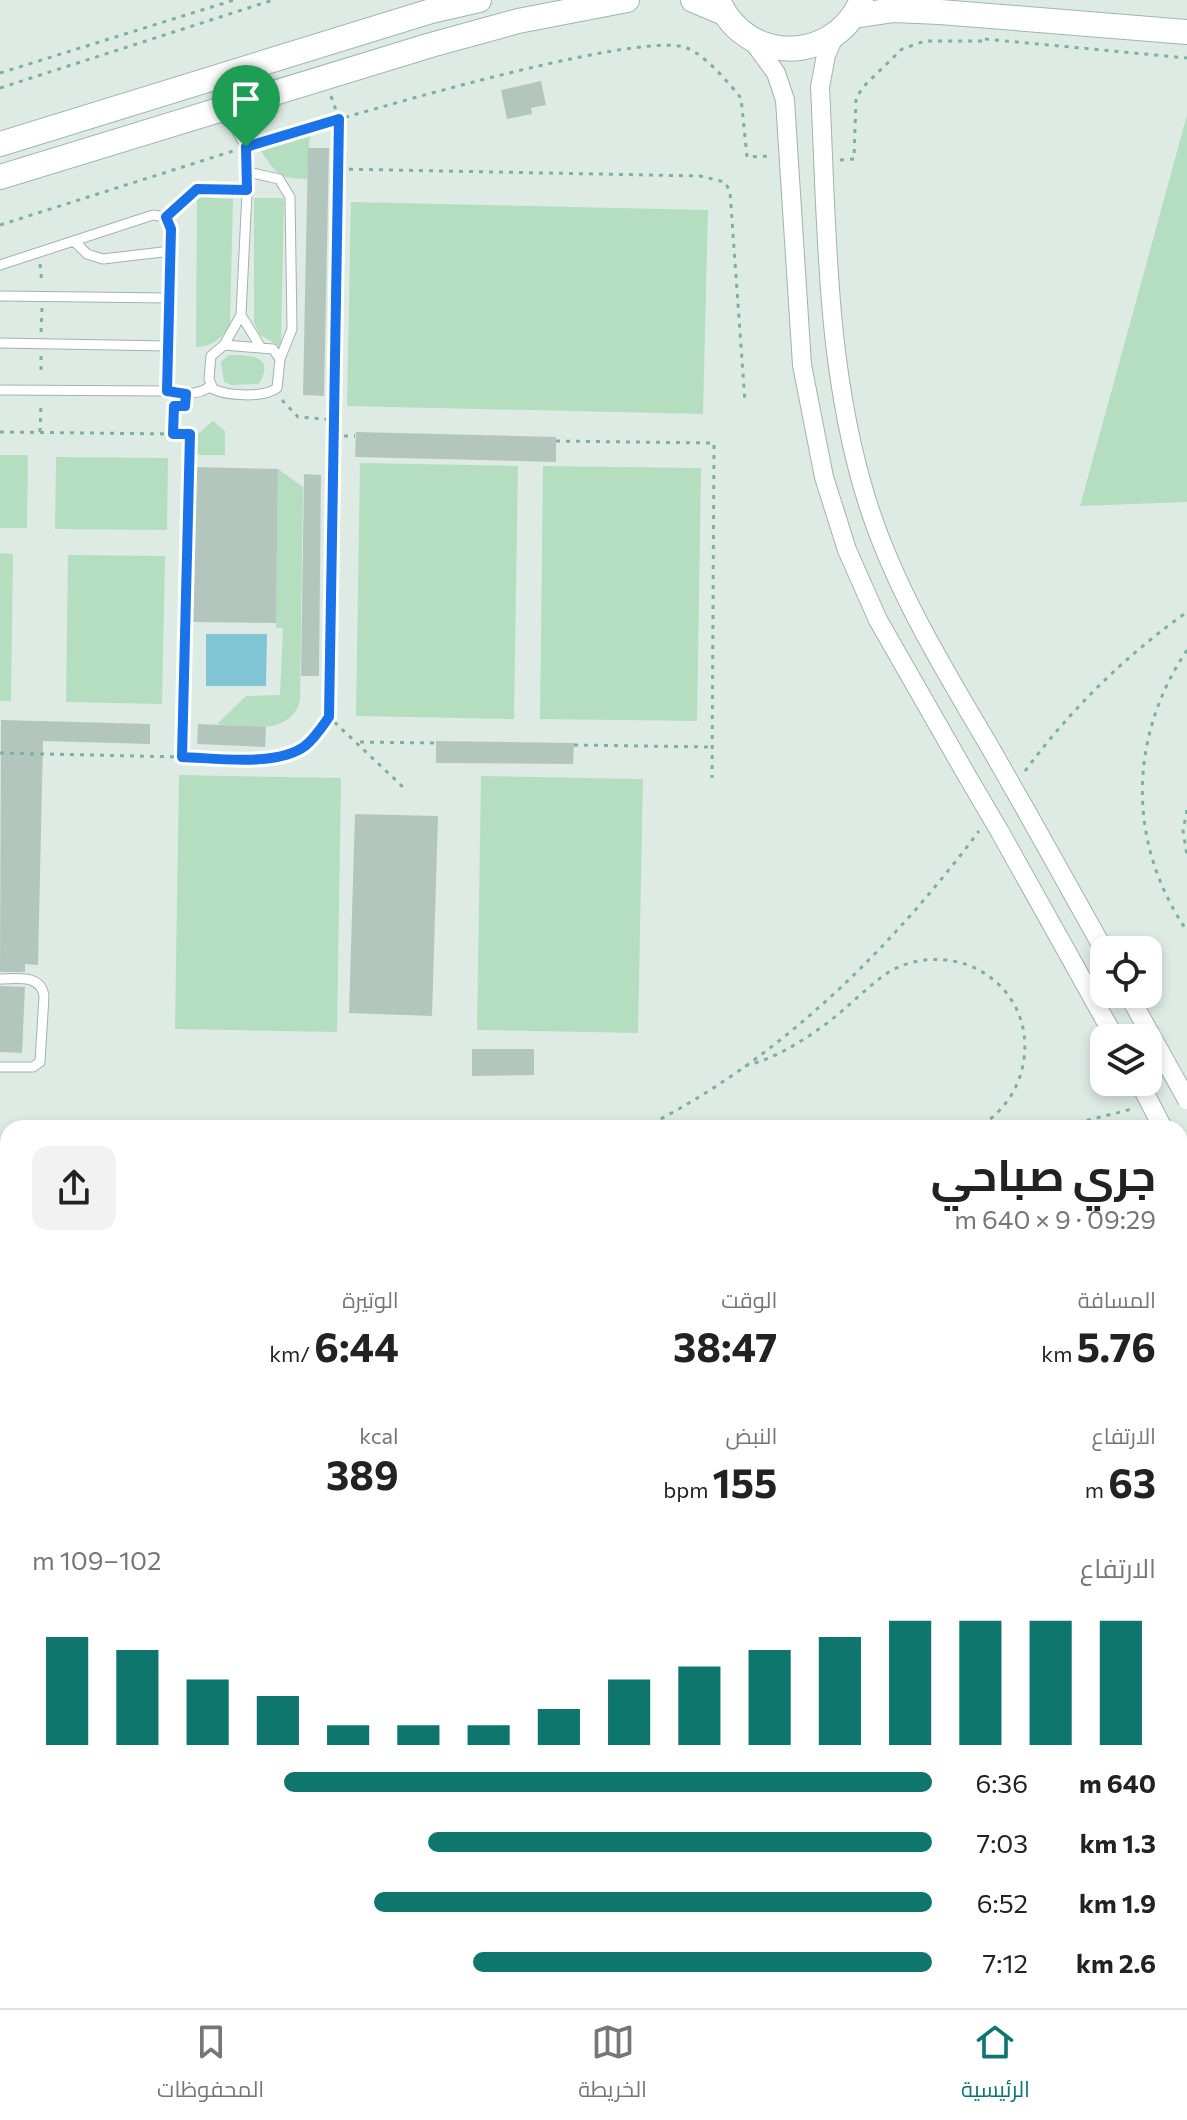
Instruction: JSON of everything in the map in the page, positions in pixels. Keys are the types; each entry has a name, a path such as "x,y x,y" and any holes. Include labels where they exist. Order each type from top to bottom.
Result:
{"main road":[{"path":"0,144 433,6 479,0"},
{"path":"0,177 518,21 627,0"},
{"path":"693,0 721,7 752,40 788,50 814,46 834,37 858,8 1187,32"}],"street":[{"path":"834,37 826,55 820,87 836,356 848,429 863,490 879,537 909,605 1096,936"},
{"path":"752,40 769,60 781,86 788,114 802,365 824,477 847,550 878,620 1107,1024"},
{"path":"1136,1008 1187,1100"},
{"path":"1146,1096 1159,1120"}],"lane":[{"path":"211,386 211,356 224,345 241,315 248,172 246,147 249,115 259,97"},
{"path":"214,111 234,126 246,147"},
{"path":"211,386 222,393 267,394 274,391 280,381 280,359 292,329 290,197 279,179 248,172"},
{"path":"0,265 153,215 166,217 171,224 167,391"},
{"path":"74,241 87,254 103,259 171,251"},
{"path":"0,296 170,298"},
{"path":"241,315 260,346"},
{"path":"0,343 168,346"},
{"path":"224,345 273,349 280,359"},
{"path":"0,390 167,391 186,394 198,393 211,386"},
{"path":"0,979 34,980 41,985 44,996 40,1062 33,1067 0,1067"}],"path":[{"path":"0,73 234,0"},
{"path":"0,88 273,0"},
{"path":"985,41 986,32"},
{"path":"824,161 854,159 856,98 902,49 925,41 985,41 1187,58"},
{"path":"0,225 339,119 564,61 649,46 688,48 741,98 747,157 790,155"},
{"path":"0,753 274,758 290,754 314,738 329,717 339,119 325,77"},
{"path":"339,169 700,176 725,182 730,192 745,402"},
{"path":"166,217 197,189 247,190"},
{"path":"274,391 298,417 335,420"},
{"path":"173,434 174,406 185,406 186,394"},
{"path":"0,432 190,434 182,757"},
{"path":"334,436 355,436"},
{"path":"556,441 714,443 712,778"},
{"path":"1023,773 1087,696 1145,643 1187,612"},
{"path":"1187,650 1164,688 1151,721 1143,755 1141,802 1154,869 1187,931"},
{"path":"329,717 403,787"},
{"path":"358,742 436,743"},
{"path":"574,745 712,747"},
{"path":"1187,810 1183,831 1187,855"},
{"path":"660,1120 744,1066 831,997 993,827"},
{"path":"744,1066 780,1054 804,1039 893,969 919,961 959,962 984,973 1004,990 1019,1012 1025,1041 1022,1070 1011,1097 990,1120"},
{"path":"1089,1120 1144,1106"}],"green space":[{"path":"1187,115 1187,502 1080,506"},
{"path":"310,134 307,179 279,174 261,151"},
{"path":"197,197 233,199 230,324 216,341 196,347"},
{"path":"254,198 283,198 284,202 279,346 260,335 254,323"},
{"path":"351,202 708,210 703,414 347,406"},
{"path":"229,355 252,357 262,362 264,367 259,384 231,385 224,382 221,362"},
{"path":"213,421 225,431 225,455 199,455 196,452 198,434"},
{"path":"0,455 28,455 27,528 0,528"},
{"path":"56,457 168,458 167,530 55,529"},
{"path":"360,463 518,466 514,719 356,716"},
{"path":"543,466 701,468 697,721 540,719"},
{"path":"278,469 303,487 300,700 295,712 277,724 254,727 217,724 246,696 280,695 283,628 276,628"},
{"path":"0,553 13,554 11,701 0,701"},
{"path":"68,555 165,556 162,704 66,702"},
{"path":"179,775 341,778 337,1032 175,1029"},
{"path":"481,776 643,779 638,1033 477,1030"}],"water":[{"path":"206,634 267,634 266,686 206,686"}],"building":[{"path":"541,81 546,105 531,108 532,114 507,119 501,90"},
{"path":"308,148 329,148 324,396 303,395"},
{"path":"356,432 556,437 556,462 355,457"},
{"path":"194,467 278,469 276,623 191,622"},
{"path":"304,474 321,475 319,676 301,676"},
{"path":"1,720 150,724 150,744 43,741 38,965 25,964 25,972 0,972"},
{"path":"198,724 266,727 265,747 197,744"},
{"path":"436,741 574,743 573,764 436,763"},
{"path":"355,814 438,816 432,1016 349,1013"},
{"path":"0,986 25,987 22,1053 0,1052"},
{"path":"472,1049 534,1049 534,1075 472,1076"}],"route":[{"path":"339,119 329,717 314,738 290,754 274,758 182,757 190,434 173,434 174,406 185,406 186,394 167,391 171,224 166,217 197,189 247,190 246,147 339,119"}]}
